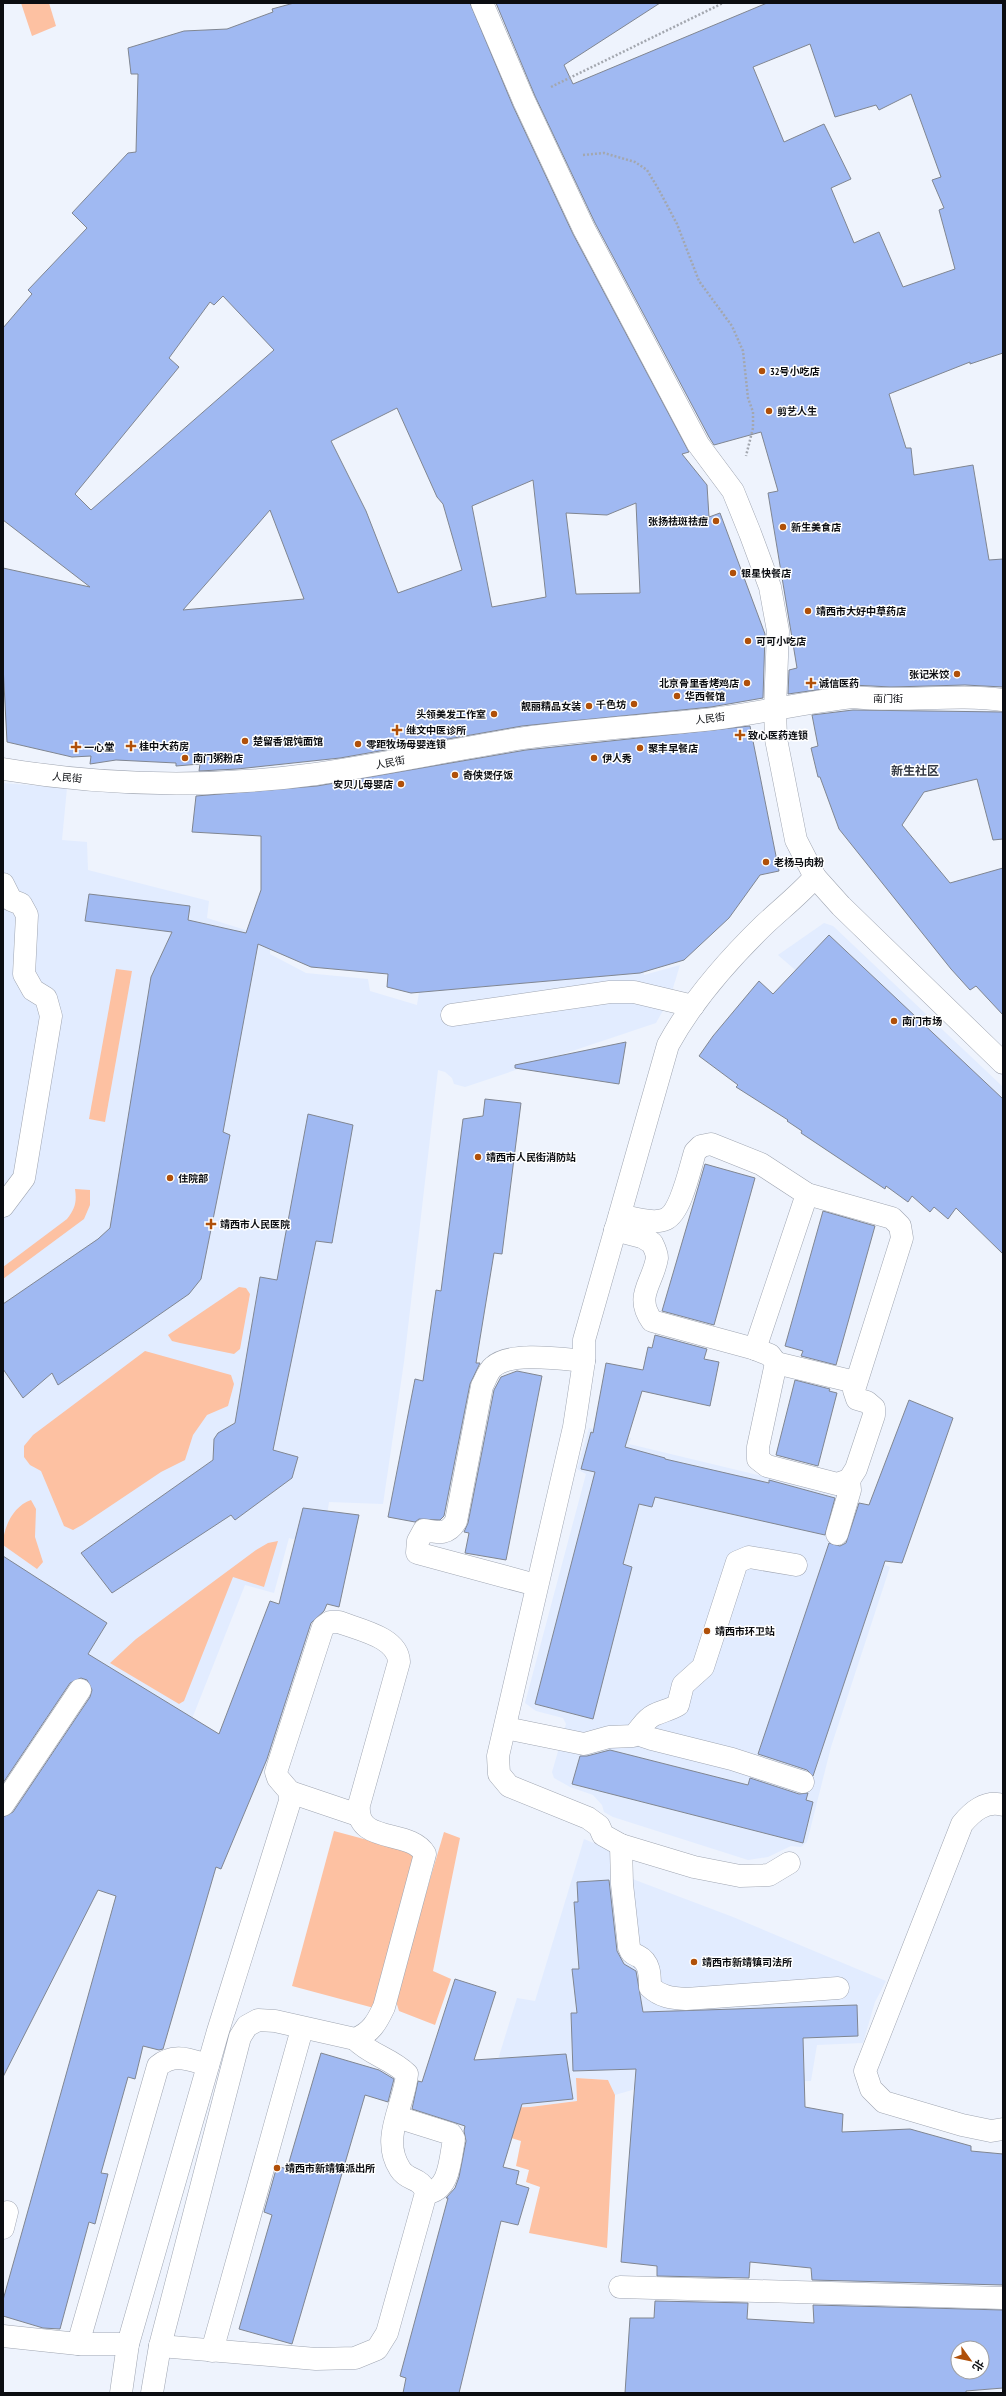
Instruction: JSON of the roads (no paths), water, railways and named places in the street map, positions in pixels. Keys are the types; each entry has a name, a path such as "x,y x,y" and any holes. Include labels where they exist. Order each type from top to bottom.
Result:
{"street":[{"path":"482,3 524,101 584,230 698,444 733,491 770,587 778,631 775,709 776,739 796,840 815,877 841,906 1003,1063"},
{"name":"南门街","path":"775,709 853,697 874,699 955,697 1003,700"},
{"name":"人民街","path":"3,769 59,778 105,780 217,782 262,780 374,765 536,737 714,719 775,709"},
{"path":"789,1863 769,1875 740,1876 694,1868 621,1845 603,1835 599,1826 588,1818 508,1786 499,1774 498,1756 506,1728 536,1585 574,1427 584,1361 584,1340 668,1045 693,1006 764,926 815,877"},
{"path":"3,884 11,900 21,904 27,915 24,974 34,990 46,998 51,1016 24,1178 3,1206"},
{"path":"452,1015 610,992 634,992 693,1006"},
{"path":"617,1223 666,1220 676,1212 695,1152 701,1146 711,1144 761,1164 807,1194 892,1218 900,1226 902,1238 855,1382 854,1390 857,1399 867,1402 874,1408 874,1415 856,1469 849,1480 850,1490 838,1534"},
{"path":"755,1349 807,1194"},
{"path":"617,1223 652,1243 657,1257 645,1292 645,1310 652,1321 755,1349 770,1356 776,1363 855,1382"},
{"path":"536,1585 417,1553 418,1541 424,1530 443,1533 451,1529 456,1521 482,1386 493,1367 509,1360 531,1358 584,1361"},
{"path":"776,1363 758,1447 758,1459 768,1466 837,1484 849,1480"},
{"path":"506,1728 584,1744 610,1737 633,1736 639,1731 645,1721 654,1714 669,1711 678,1705 683,1685 703,1667 737,1562 749,1557 796,1565"},
{"path":"355,2039 367,2034 376,2023 384,2007 426,1854 422,1848 415,1844 374,1832 361,1823 358,1815 399,1662 398,1654 389,1642 339,1622 330,1622 323,1627 276,1772 278,1778 290,1792 358,1815"},
{"path":"3,1804 80,1690"},
{"path":"639,1731 643,1736 652,1739 732,1758 803,1782"},
{"path":"121,2393 128,2344 218,2031 290,1801 290,1792"},
{"path":"1003,1805 985,1805 972,1811 962,1824 865,2071 871,2089 884,2102 962,2125 991,2131 1003,2129"},
{"path":"621,1845 622,1884 628,1947 632,1954 646,1963 650,1972 650,1987 657,1994 667,1998 686,1999 838,1988"},
{"path":"152,2393 160,2346 240,2037 248,2026 258,2020 275,2021 355,2039 366,2050 388,2058 407,2074 406,2085 390,2139 392,2150 400,2170 410,2179 419,2181 424,2185 426,2193 387,2333 377,2349 355,2358 324,2358 160,2346"},
{"path":"212,2351 302,2028"},
{"path":"218,2031 240,2037"},
{"path":"78,2344 158,2066 166,2059 175,2057 208,2065"},
{"path":"397,2117 451,2134 454,2139 442,2186 435,2192 426,2193"},
{"path":"620,2287 1003,2298"},
{"path":"3,2336 78,2344 128,2344"}],"place":[{"name":"32号小吃店","path":"762,371"},
{"name":"剪艺人生","path":"769,411"},
{"name":"张扬祛斑祛痘","path":"716,521"},
{"name":"新生美食店","path":"783,527"},
{"name":"银星快餐店","path":"733,573"},
{"name":"靖西市大好中草药店","path":"808,611"},
{"name":"可可小吃店","path":"748,641"},
{"name":"张记米饺","path":"957,674"},
{"name":"北京骨里香烤鸡店","path":"747,683"},
{"name":"诚信医药","path":"811,683"},
{"name":"华西餐馆","path":"677,696"},
{"name":"千色坊","path":"634,704"},
{"name":"靓丽精品女装","path":"589,706"},
{"name":"头领美发工作室","path":"494,714"},
{"name":"继文中医诊所","path":"397,730"},
{"name":"致心医药连锁","path":"740,735"},
{"name":"楚留香馄饨面馆","path":"245,741"},
{"name":"零距牧场母婴连锁","path":"358,744"},
{"name":"桂中大药房","path":"131,746"},
{"name":"一心堂","path":"76,747"},
{"name":"聚丰早餐店","path":"640,748"},
{"name":"南门粥粉店","path":"185,758"},
{"name":"伊人秀","path":"594,758"},
{"name":"奇侠煲仔饭","path":"455,775"},
{"name":"安贝儿母婴店","path":"401,784"},
{"name":"老杨马肉粉","path":"766,862"},
{"name":"南门市场","path":"894,1021"},
{"name":"靖西市人民街消防站","path":"478,1157"},
{"name":"住院部","path":"170,1178"},
{"name":"靖西市人民医院","path":"211,1224"},
{"name":"靖西市环卫站","path":"707,1631"},
{"name":"靖西市新靖镇司法所","path":"694,1962"},
{"name":"靖西市新靖镇派出所","path":"277,2168"}],"district":[{"name":"新生社区","path":"915,771"}]}
